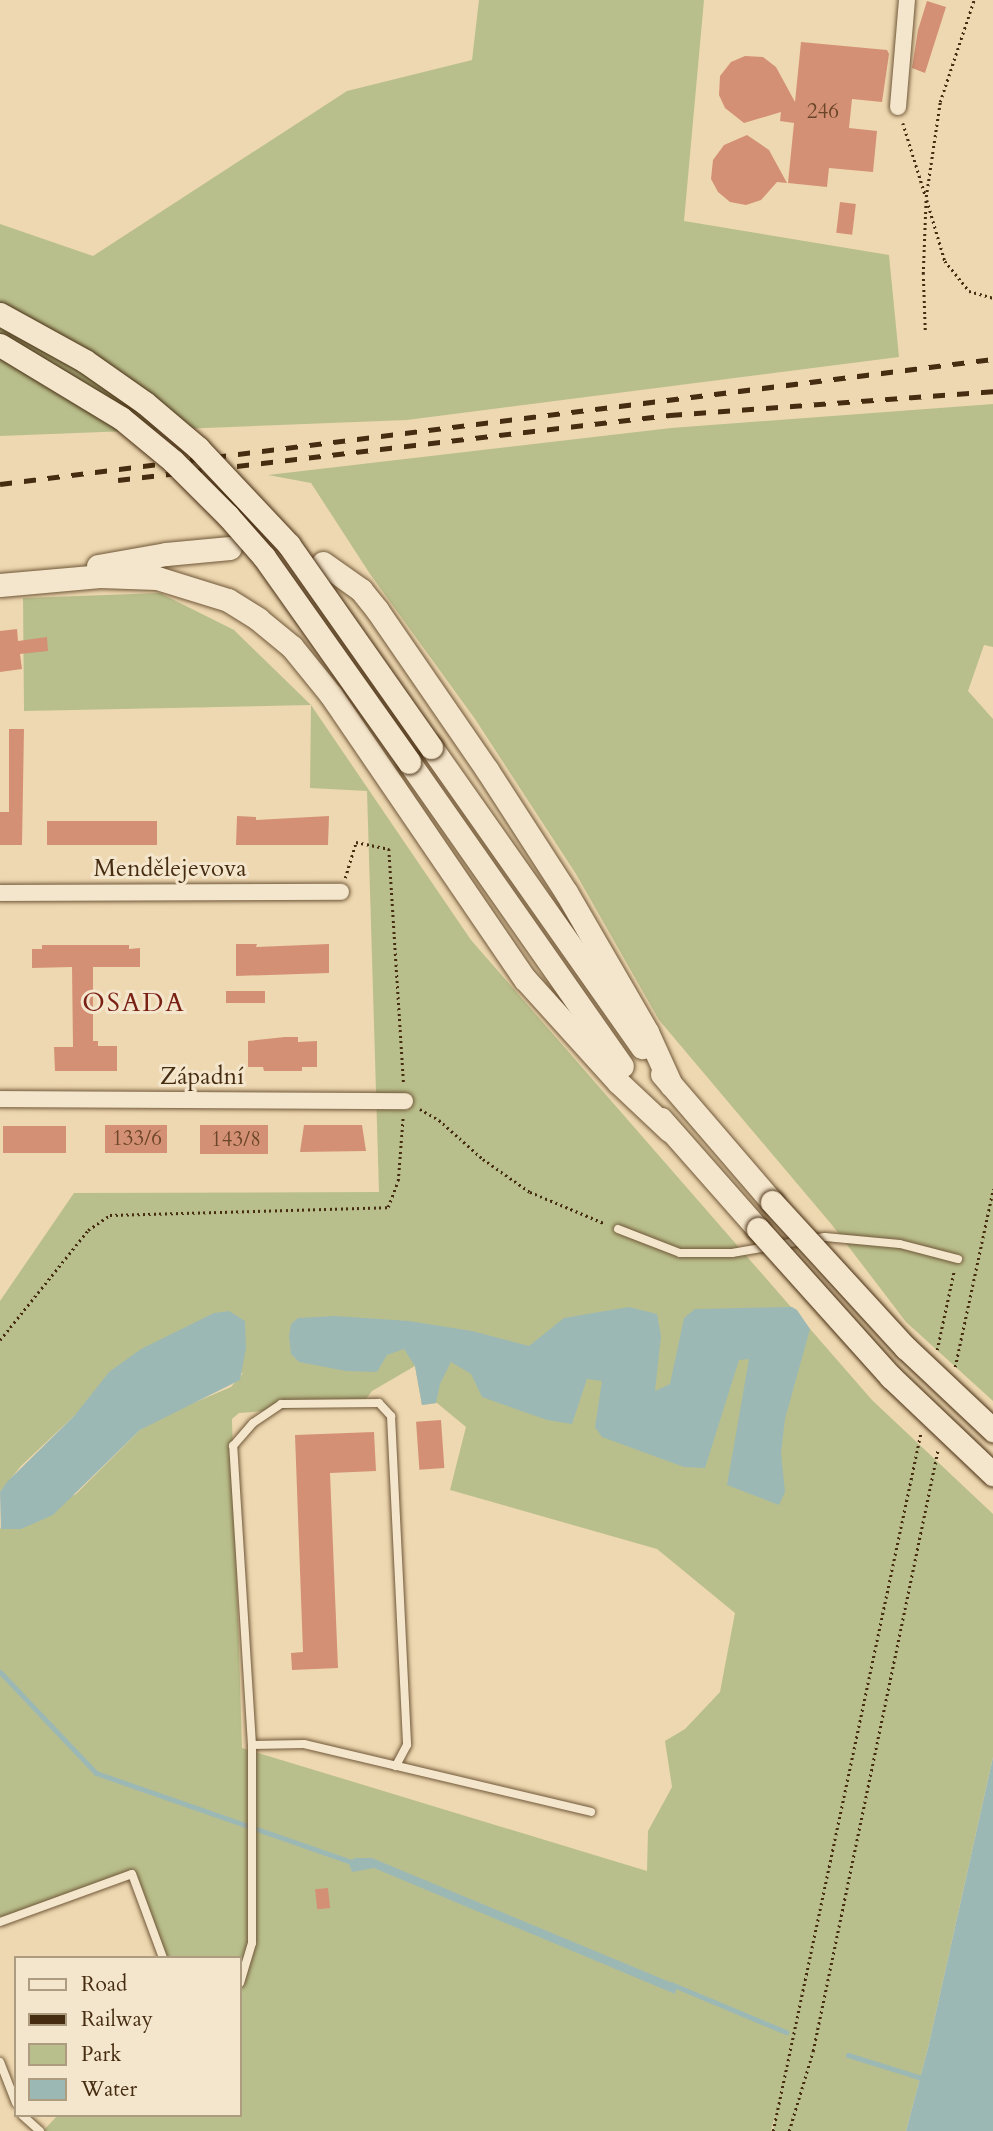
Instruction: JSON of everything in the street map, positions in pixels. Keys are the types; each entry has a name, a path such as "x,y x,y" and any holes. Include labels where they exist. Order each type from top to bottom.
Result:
{"main road":[{"path":"0,314 85,361 145,403 207,457 289,545 601,993 671,1085 772,1202 906,1348 993,1430"},
{"path":"0,345 121,418 173,461 264,557 576,1006 670,1131"},
{"path":"0,584 166,554 230,548"},
{"path":"323,563 360,590 377,611 487,770 566,892 647,1032 671,1085"},
{"path":"0,584 100,576 157,578 228,600 258,619 292,647 331,695 525,979 618,1082 670,1131 891,1377 993,1474"}],"street":[{"path":"898,107 907,0"},
{"name":"Mendělejevova","path":"0,893 341,892"},
{"name":"Západní","path":"0,1099 405,1101"}],"lane":[{"path":"618,1229 680,1253 732,1253 824,1237 900,1244 958,1259"},
{"path":"242,1976 252,1942 252,1745 233,1446 253,1423 281,1404 379,1403 391,1416 407,1745 396,1766"},
{"path":"252,1745 304,1744 591,1812"},
{"path":"0,1922 132,1874 162,1956"},
{"path":"0,2062 12,2080"},
{"path":"24,2117 40,2131"}],"path":[{"path":"925,330 923,274 926,197 940,102 974,0"},
{"path":"898,107 945,261 969,291 993,298"},
{"path":"0,1340 88,1230 110,1215 388,1208 398,1181 405,1101 388,849 356,842 341,892"},
{"path":"405,1101 439,1120 483,1159 530,1192 618,1229"},
{"path":"954,1373 993,1189"},
{"path":"937,1351 958,1259"},
{"path":"773,2131 921,1431"},
{"path":"789,2131 813,2051 940,1440"}],"green space":[{"path":"479,0 704,0 684,221 889,255 899,357 407,420 0,436 0,224 93,256 347,91 472,60"},
{"path":"993,404 993,647 984,645 968,691 993,719 993,1401 906,1322 832,1225 659,1020 576,874 475,719 370,574 311,483 268,475 671,428"},
{"path":"160,593 234,630 311,705 24,711 23,598"},
{"path":"311,705 471,940 872,1400 993,1514 993,1757 928,2048 906,2131 773,2131 776,2112 771,2131 43,2131 56,2117 242,2117 242,1956 162,1956 132,1874 0,1922 0,1527 1,1529 76,1494 140,1430 165,1415 231,1387 243,1373 75,1415 21,1466 0,1492 0,1301 74,1193 379,1192 367,791 310,788","holes":["415,1366 422,1405 437,1403 466,1427 450,1490 657,1549 735,1613 720,1692 685,1729 665,1741 672,1787 648,1831 647,1871 242,1748 232,1419 239,1413 363,1403 372,1391"]}],"water":[{"path":"629,1307 657,1314 661,1336 655,1391 670,1384 684,1318 695,1309 792,1307 797,1310 810,1329 785,1419 781,1453 785,1492 779,1505 727,1485 749,1359 739,1360 705,1468 684,1467 602,1437 595,1427 602,1381 587,1379 572,1424 547,1420 482,1397 471,1374 451,1362 440,1384 436,1403 422,1405 415,1366 404,1349 387,1355 377,1372 346,1371 299,1362 291,1354 291,1324 298,1318 335,1316 409,1321 472,1331 529,1346 564,1318"},
{"path":"229,1311 245,1321 246,1348 240,1380 140,1430 53,1515 21,1529 1,1529 0,1492 75,1415 109,1372 141,1349 214,1313"},
{"path":"993,1757 993,2131 906,2131 928,2048"},
{"path":"354,1858 372,1858 677,1985 675,1994 374,1868 352,1872 349,1864"}],"building":[{"path":"927,1 946,7 925,73 912,68 918,30"},
{"path":"801,42 887,50 889,54 882,102 852,99 849,128 877,131 873,172 829,168 827,187 788,183 794,123 780,121 781,112 744,123 725,108 719,95 720,76 731,62 745,56 763,57 776,67 795,102"},
{"path":"747,135 769,150 787,183 777,182 761,200 746,205 730,202 718,192 711,179 713,160 724,145"},
{"path":"840,202 856,204 852,235 836,233"},
{"path":"17,629 18,641 47,637 48,651 20,654 22,669 0,672 0,631"},
{"path":"9,729 24,729 22,845 0,845 0,812 9,812"},
{"path":"237,816 256,817 256,820 329,816 328,845 236,845"},
{"path":"47,821 157,821 157,845 47,845"},
{"path":"236,944 257,944 256,947 329,944 329,973 236,976"},
{"path":"42,945 129,945 129,949 140,948 140,967 93,967 93,1041 98,1041 98,1046 117,1046 117,1071 55,1071 54,1047 73,1047 72,967 32,968 32,949 42,949"},
{"path":"226,991 265,991 265,1003 226,1003"},
{"path":"298,1037 298,1042 317,1041 317,1067 302,1067 302,1071 264,1071 263,1067 248,1067 248,1041"},
{"path":"105,1125 167,1125 167,1153 105,1153"},
{"path":"200,1125 268,1125 268,1154 200,1154"},
{"path":"304,1125 362,1125 366,1151 300,1152"},
{"path":"3,1126 66,1126 66,1153 3,1153"},
{"path":"441,1420 444,1468 419,1470 416,1422"},
{"path":"374,1432 376,1471 330,1473 338,1668 292,1670 291,1653 303,1652 295,1435"},
{"path":"328,1888 330,1908 317,1909 315,1889"}],"waterway":[{"path":"0,1672 96,1773 354,1863"},
{"path":"671,1984 786,2032"},
{"path":"848,2055 925,2079"}],"railway":[{"path":"0,484 993,359"},
{"path":"118,480 670,415 993,391"}],"district":[{"name":"OSADA","path":"134,1003"}]}
